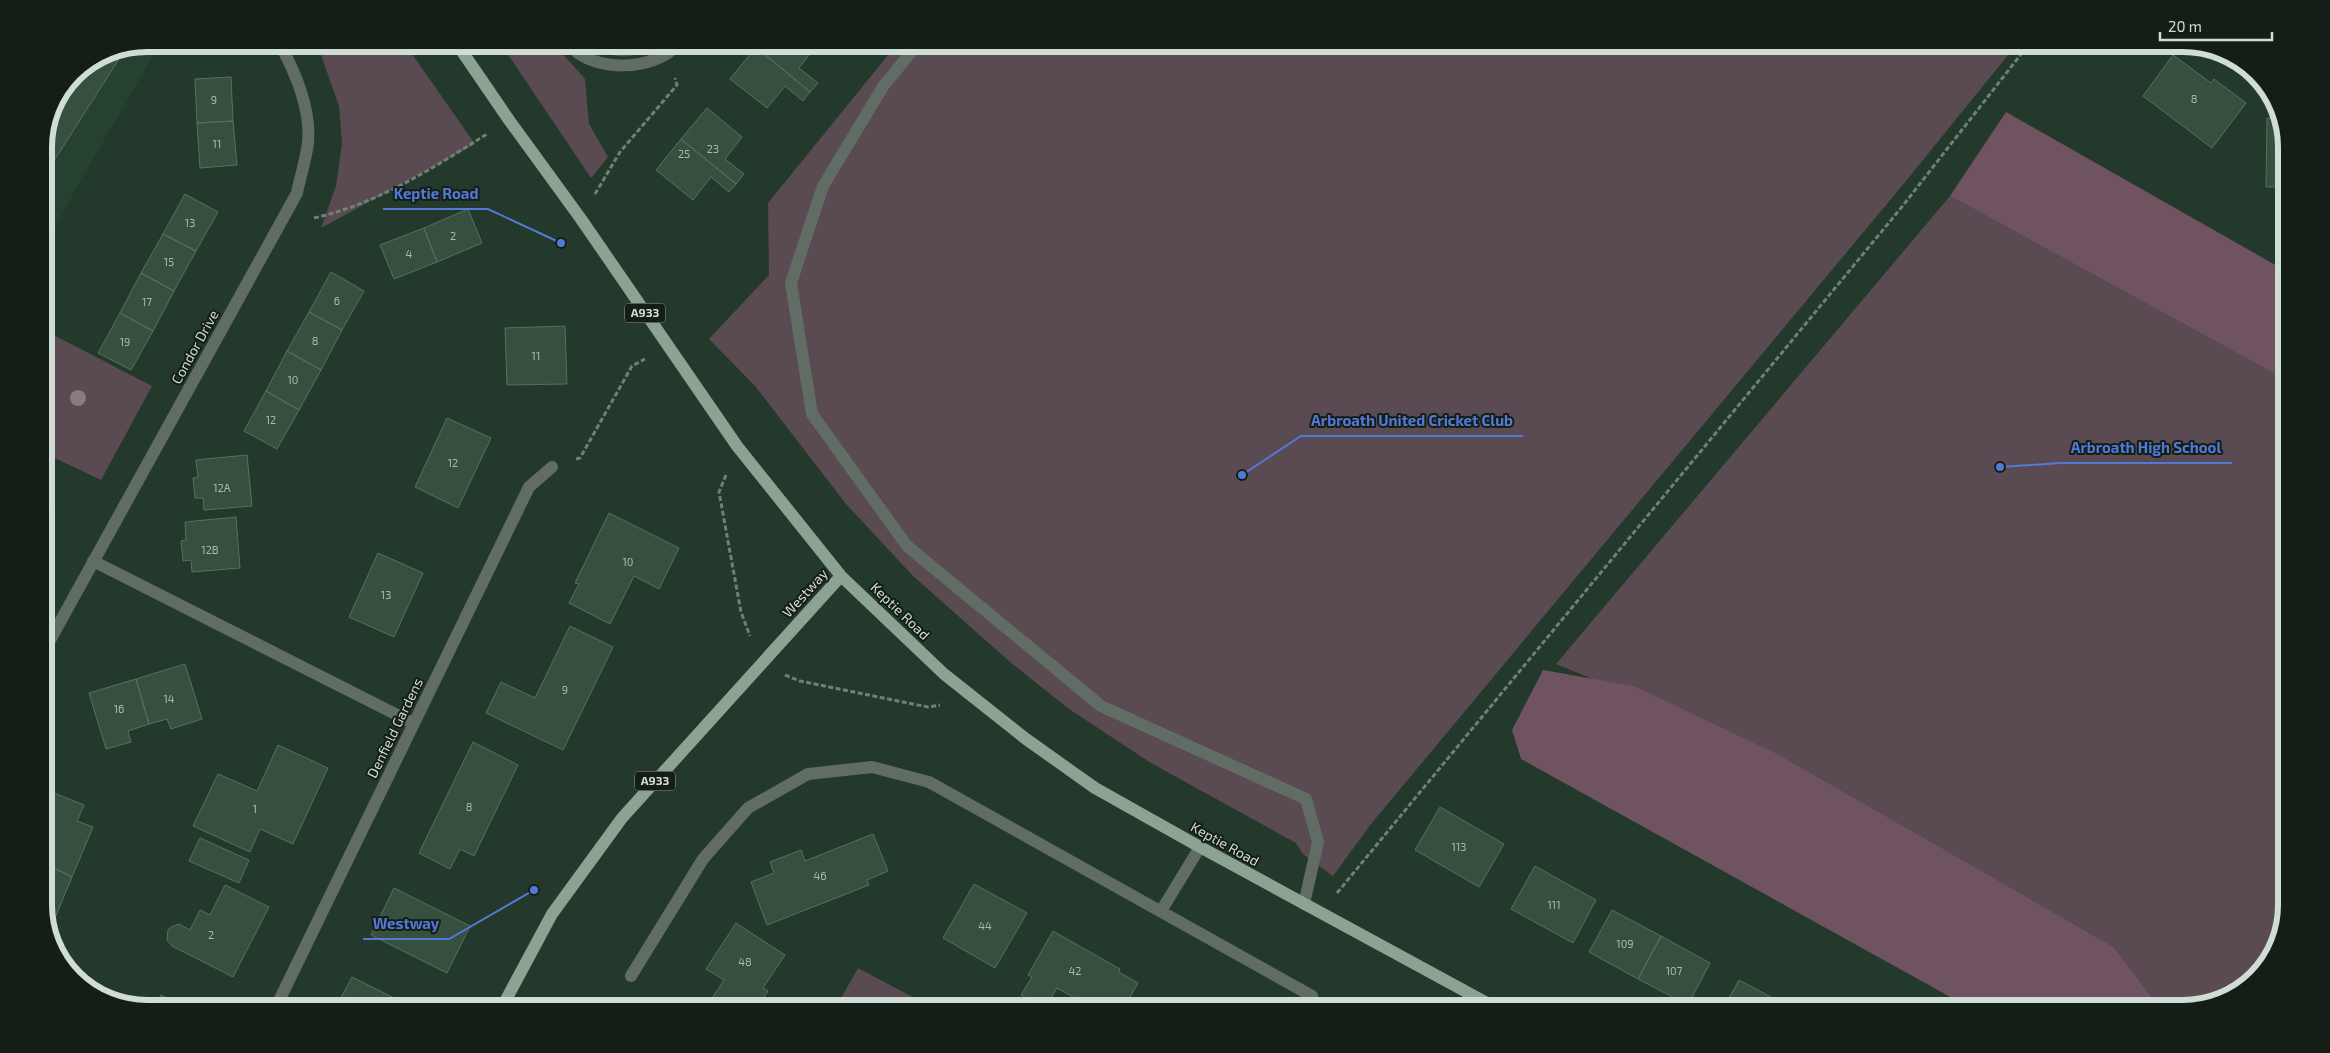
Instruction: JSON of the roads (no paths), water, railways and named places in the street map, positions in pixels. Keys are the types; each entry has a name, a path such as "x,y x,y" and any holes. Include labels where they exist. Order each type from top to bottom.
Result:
{"main road":[{"name":"Keptie Road","path":"463,53 581,219 737,446 841,576 944,674 975,700 1095,788 1481,1000"},
{"name":"Westway","path":"506,1000 552,914 622,818 841,576"}],"street":[{"name":"Condor Drive","path":"53,634 297,193 308,143 306,108 292,67 285,53"},
{"path":"579,53 592,61 630,66 662,53"},
{"path":"911,53 884,86 823,186 791,283 812,414 907,546 1101,706 1306,799 1318,842 1304,904"},
{"name":"Denfield Gardens","path":"279,1000 529,487 552,467"},
{"path":"93,561 413,723"},
{"path":"632,976 703,859 748,808 808,774 872,767 929,782 1312,996"},
{"path":"1161,911 1200,847"}],"place":[{"name":"Keptie Road","path":"561,243"},
{"name":"Arbroath High School","path":"2000,467"},
{"name":"Arbroath United Cricket Club","path":"1242,475"},
{"name":"Westway","path":"534,890"}]}
